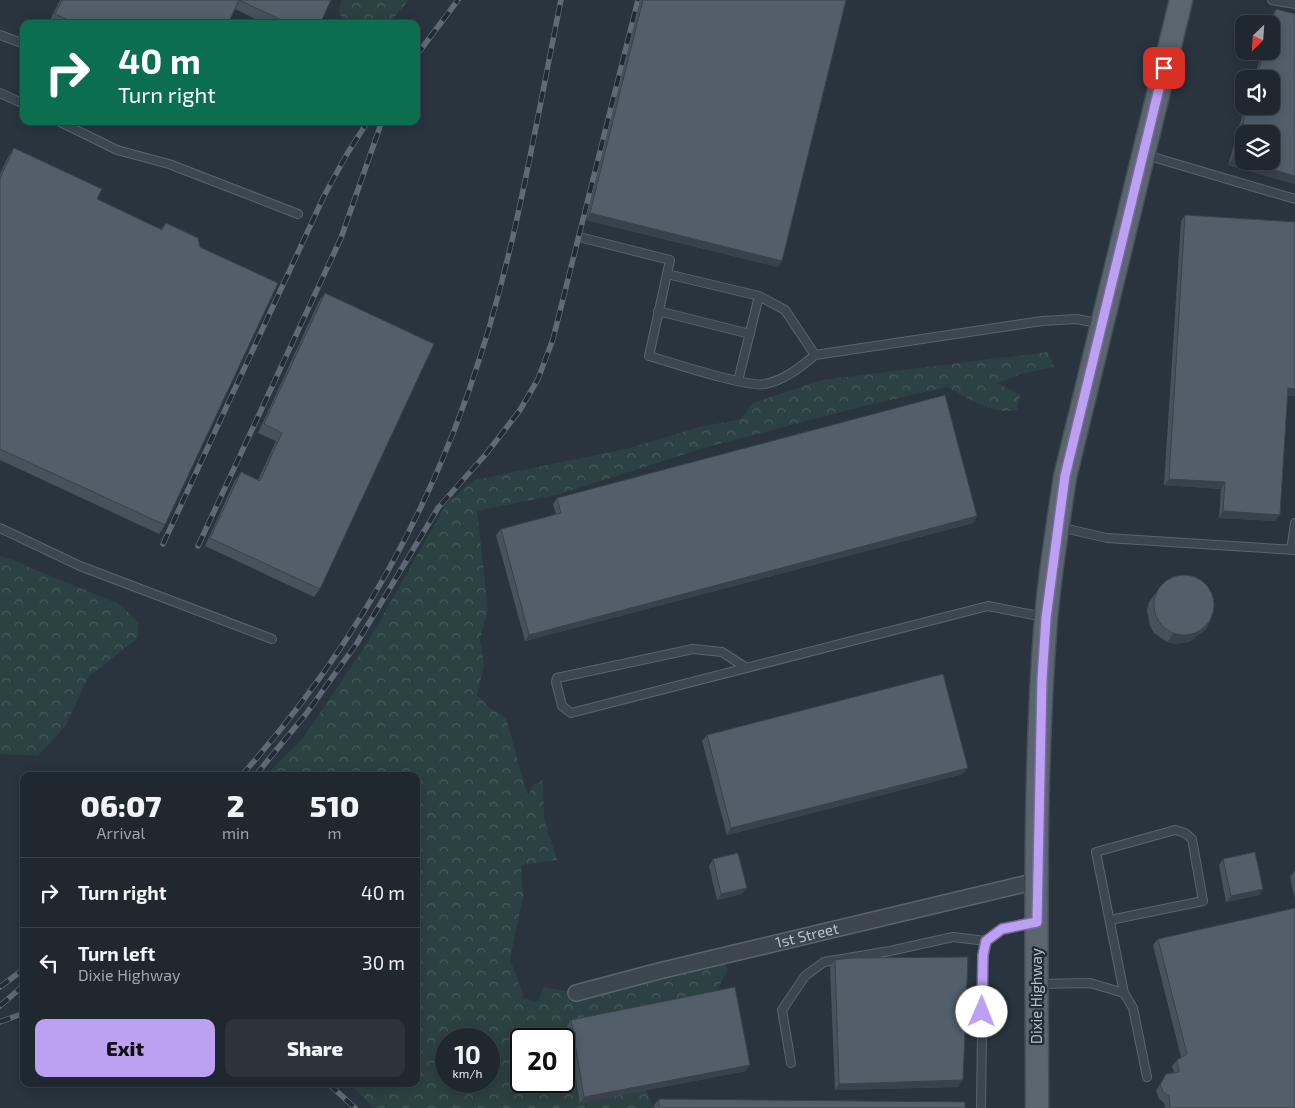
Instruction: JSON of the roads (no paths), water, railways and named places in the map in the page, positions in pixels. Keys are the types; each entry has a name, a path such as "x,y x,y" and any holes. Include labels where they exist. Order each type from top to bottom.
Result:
{"main road":[{"name":"Dixie Highway","path":"1037,1108 1037,881 1040,742 1046,618 1065,476 1181,0"}],"street":[{"name":"1st Street","path":"576,993 659,971 1037,881"}],"lane":[{"path":"1272,0 1295,4"},
{"path":"0,35 20,42"},
{"path":"0,92 20,102"},
{"path":"66,125 117,150 170,164 298,214"},
{"path":"1143,154 1295,199"},
{"path":"583,238 670,260 649,356 738,381 763,385 786,378 815,355 1042,321 1077,319 1101,324"},
{"path":"667,274 759,296 785,310 815,355"},
{"path":"738,381 759,296"},
{"path":"658,311 750,334"},
{"path":"1058,526 1107,538 1293,550 1295,523"},
{"path":"0,528 80,566 272,639"},
{"path":"745,667 722,652 693,649 557,678 556,682 562,706 571,713 988,606 1046,618"},
{"path":"1110,920 1203,901 1192,839 1185,833 1176,830 1096,852 1124,993 1133,1008 1147,1077"},
{"path":"981,1108 983,955 986,941 1002,929 1037,922"},
{"path":"791,1063 782,1010 805,976 824,962 890,951 954,937 986,941"},
{"path":"1037,984 1090,982 1124,993"}],"railway":[{"path":"420,51 458,0"},
{"path":"244,772 281,729 353,629 384,577 439,467 462,410 495,308 526,177 561,0"},
{"path":"258,772 306,714 357,643 438,508 486,454 520,410 538,379 553,339 638,0"},
{"path":"163,544 325,194 365,125"},
{"path":"198,546 341,238 381,125"},
{"path":"0,987 20,972"},
{"path":"0,1006 20,988"},
{"path":"0,1022 20,1014"},
{"path":"332,1087 355,1108"}]}
